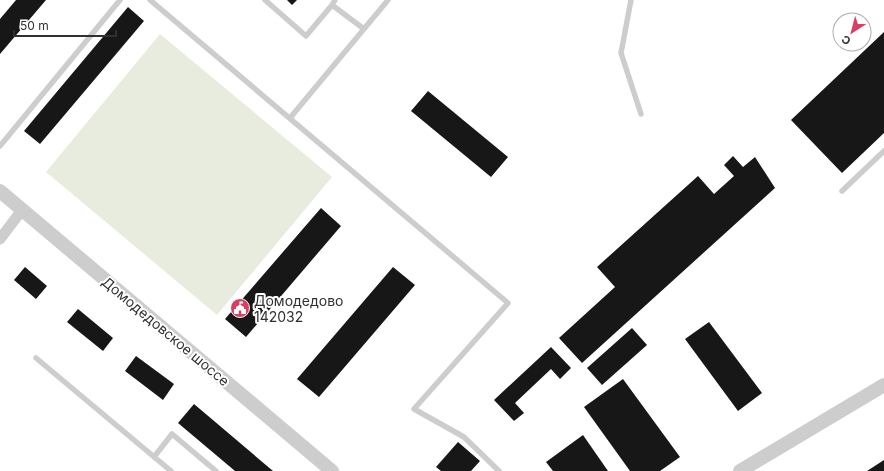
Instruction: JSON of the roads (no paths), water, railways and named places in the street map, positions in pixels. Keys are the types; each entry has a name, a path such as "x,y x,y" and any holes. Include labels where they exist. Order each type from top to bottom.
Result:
{"street":[{"name":"Домодедовское шоссе","path":"0,192 332,471"},
{"path":"0,239 22,210"},
{"path":"740,471 884,385"}],"lane":[{"path":"0,146 120,0"},
{"path":"150,0 508,303 414,409 464,438 498,471"},
{"path":"265,0 306,36 334,2 364,29"},
{"path":"290,118 388,0"},
{"path":"631,0 621,53 641,114"},
{"path":"842,191 884,151"},
{"path":"36,358 171,471"},
{"path":"154,457 172,434 216,471"}],"place":[{"name":"Домодедово 142032","path":"240,308"}]}
